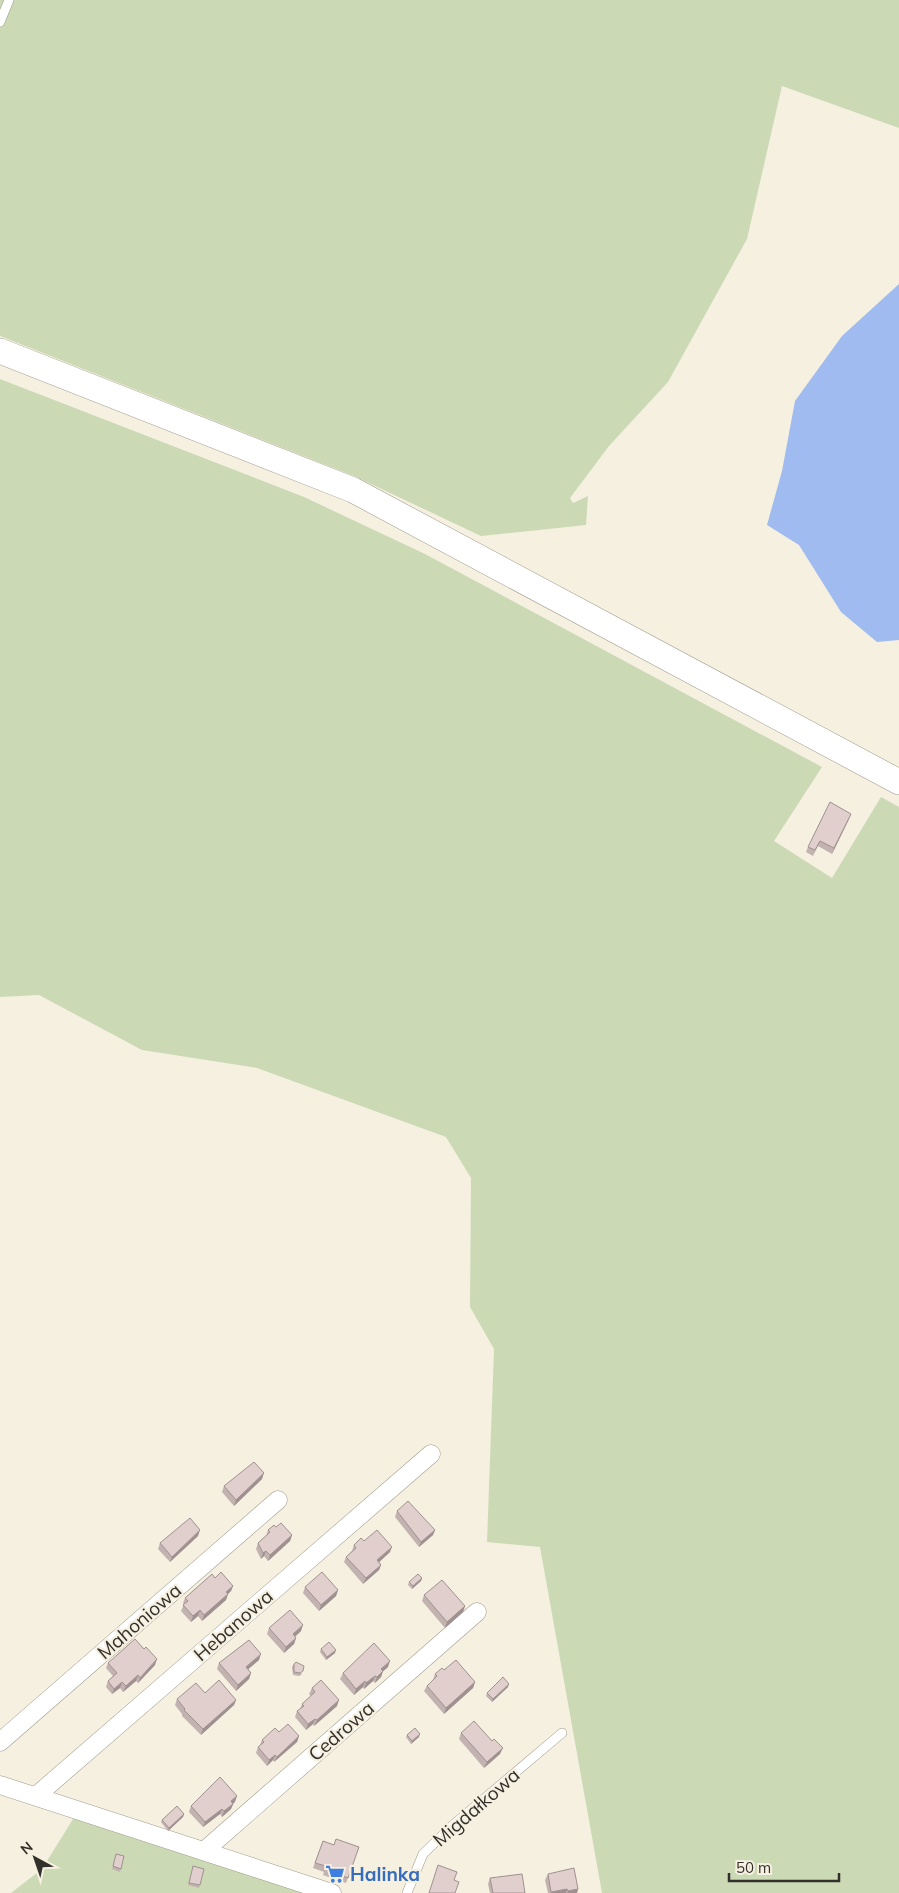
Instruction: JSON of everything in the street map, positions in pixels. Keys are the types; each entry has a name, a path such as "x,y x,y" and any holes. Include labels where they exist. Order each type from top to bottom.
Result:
{"main road":[{"path":"0,351 353,490 899,782"}],"street":[{"name":"Hebanowa","path":"36,1796 430,1454"},
{"name":"Mahoniowa","path":"0,1742 278,1500"},
{"name":"Cedrowa","path":"204,1851 478,1612"},
{"path":"0,1785 332,1893"}],"lane":[{"path":"0,22 8,0"},
{"name":"Migdałkowa","path":"407,1893 423,1854 453,1825 562,1733"}],"green space":[{"path":"0,0 899,0 899,128 782,86 747,239 668,382 609,446 570,498 573,503 588,496 586,525 481,536 354,476 0,336"},
{"path":"0,379 304,497 425,554 822,767 774,841 832,878 881,797 899,807 899,1893 602,1893 540,1547 487,1542 494,1349 470,1307 471,1178 446,1137 257,1068 142,1050 39,995 0,997"},
{"path":"78,1811 331,1893 11,1893 42,1869"}],"water":[{"path":"899,284 899,640 877,642 841,612 799,545 767,525 782,471 795,401 842,336"}],"building":[{"path":"830,802 851,814 834,848 820,841 815,850 808,847"},
{"path":"254,1462 264,1473 236,1500 224,1486"},
{"path":"408,1501 435,1530 421,1542 397,1511"},
{"path":"190,1518 200,1530 172,1557 160,1543"},
{"path":"281,1523 292,1535 270,1555 266,1551 263,1553 258,1543 270,1532 268,1530 274,1525 276,1527"},
{"path":"377,1530 392,1547 377,1560 381,1565 366,1578 346,1557 356,1548 354,1545 361,1538 364,1541"},
{"path":"221,1572 233,1586 226,1592 228,1594 204,1615 200,1610 193,1616 183,1605 188,1601 185,1598 212,1574 215,1578"},
{"path":"322,1572 338,1590 321,1605 305,1587"},
{"path":"418,1574 422,1578 413,1586 409,1582"},
{"path":"442,1580 465,1606 447,1622 424,1595"},
{"path":"290,1610 303,1625 293,1634 296,1638 286,1647 269,1628"},
{"path":"135,1639 157,1659 140,1678 138,1675 126,1686 122,1682 114,1689 108,1681 117,1673 108,1663"},
{"path":"249,1640 261,1654 246,1667 251,1673 238,1685 219,1663"},
{"path":"329,1642 336,1650 327,1657 321,1649"},
{"path":"374,1643 390,1661 381,1669 383,1671 377,1677 375,1676 366,1683 365,1681 356,1689 343,1673"},
{"path":"456,1660 475,1682 446,1708 427,1686 437,1676 435,1674 442,1668 444,1670"},
{"path":"296,1662 304,1666 303,1671 300,1673 294,1672 294,1664"},
{"path":"503,1677 509,1684 493,1699 487,1693"},
{"path":"219,1680 236,1700 203,1729 184,1710 177,1699 196,1683 205,1693"},
{"path":"321,1680 339,1700 317,1720 315,1719 308,1724 297,1711 304,1706 302,1704 315,1692 312,1688"},
{"path":"474,1721 492,1741 494,1739 503,1748 487,1762 461,1733"},
{"path":"288,1724 299,1736 277,1757 275,1755 269,1760 258,1747 264,1742 262,1740 275,1728 279,1732"},
{"path":"415,1728 420,1734 412,1741 407,1735"},
{"path":"220,1777 237,1796 231,1801 233,1804 224,1811 222,1809 205,1822 191,1806"},
{"path":"177,1806 184,1814 169,1828 162,1820"},
{"path":"336,1839 359,1847 348,1878 325,1869 326,1866 315,1863 323,1841 334,1845"},
{"path":"116,1854 124,1856 121,1869 113,1866"},
{"path":"438,1865 457,1872 454,1880 459,1882 455,1893 429,1893"},
{"path":"193,1866 204,1869 200,1885 189,1883"},
{"path":"574,1868 578,1889 551,1892 548,1874"},
{"path":"522,1874 525,1893 493,1893 490,1878"}],"place":[{"name":"Halinka","path":"335,1874"}]}
